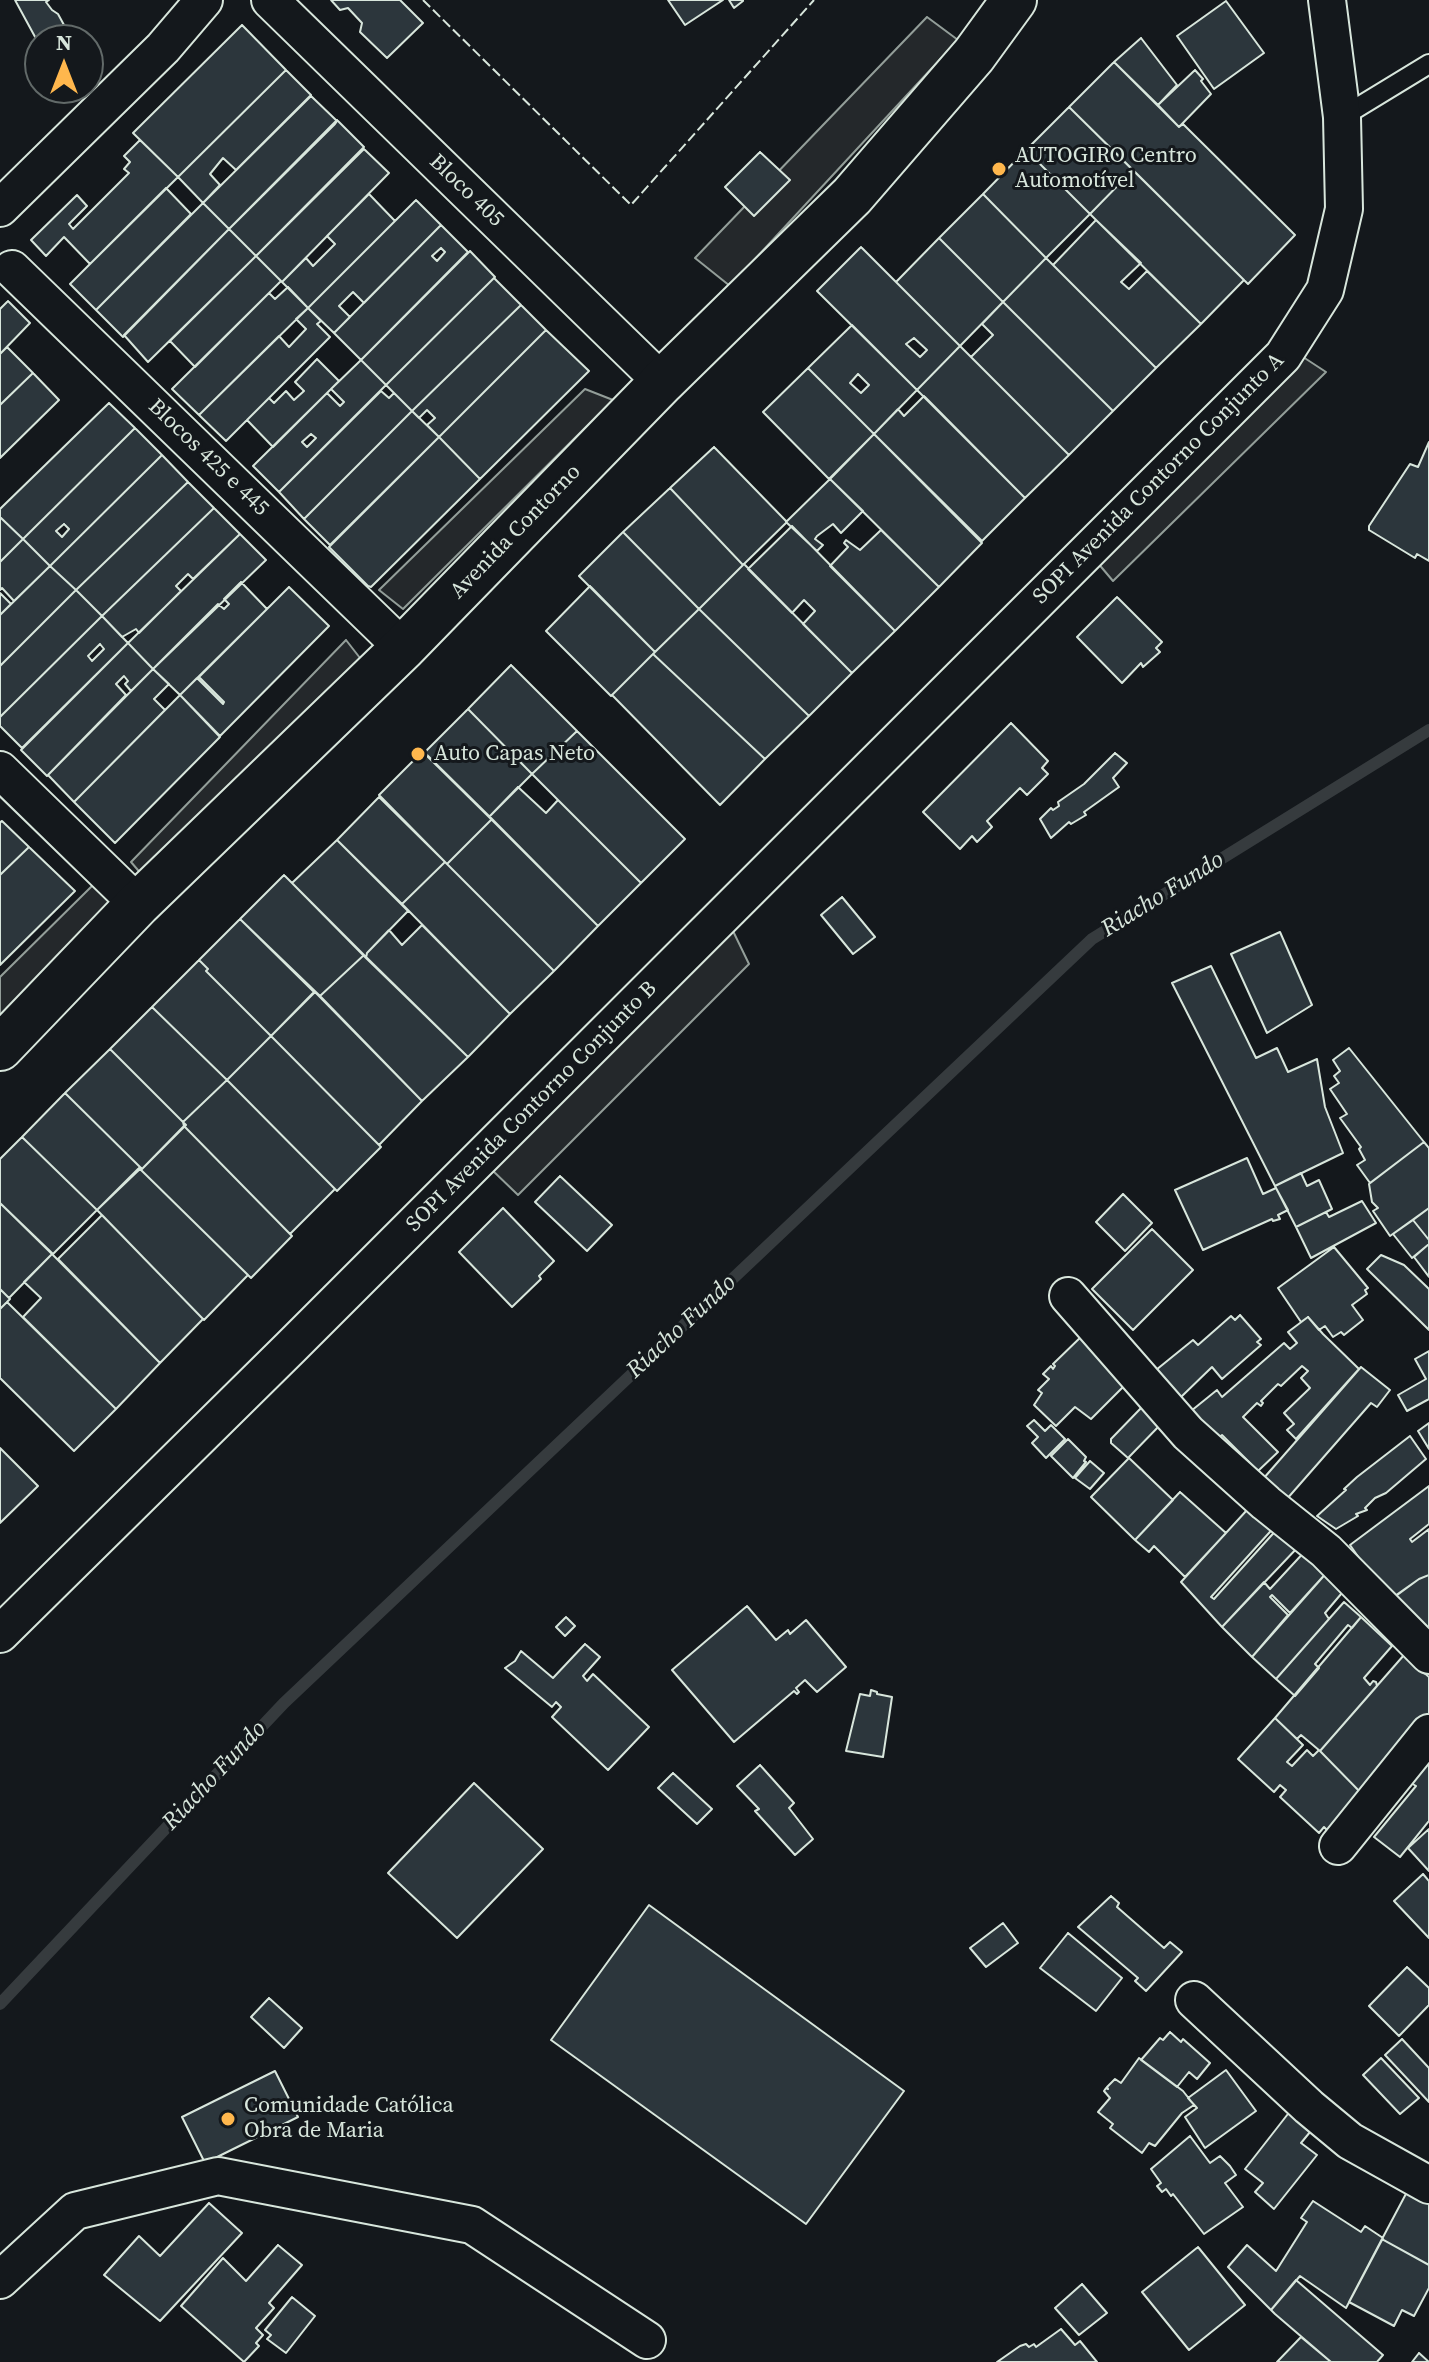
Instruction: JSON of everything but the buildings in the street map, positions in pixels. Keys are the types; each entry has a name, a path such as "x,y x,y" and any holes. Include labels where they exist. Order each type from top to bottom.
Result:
{"street":[{"path":"0,208 163,48 204,0"},
{"name":"Bloco 405","path":"270,0 662,382"},
{"name":"Avenida Contorno","path":"0,1048 138,904 403,648 662,382 852,196 974,55 1014,0"},
{"name":"SOPI Avenida Contorno Conjunto A","path":"774,866 1283,356 1325,290 1344,209 1342,117 1327,0"},
{"name":"Blocos 425 e 445","path":"12,269 403,648"},
{"path":"0,770 138,904"},
{"name":"SOPI Avenida Contorno Conjunto B","path":"0,1634 774,866"},
{"path":"1068,1296 1188,1433 1266,1503 1326,1551 1429,1655"},
{"path":"1338,1846 1429,1733"},
{"path":"1194,2000 1350,2141 1429,2185"},
{"path":"0,2280 75,2211 218,2176 472,2225 647,2340"}],"lane":[{"path":"1342,117 1429,64"}],"shaded area":[{"path":"927,17 958,40 730,286 695,258"},
{"path":"1300,355 1326,372 1113,581 1097,562"},
{"path":"585,389 613,400 403,609 379,590"},
{"path":"346,640 360,658 143,876 131,862"},
{"path":"93,885 117,904 0,1024 0,977"},
{"path":"732,929 749,964 518,1195 490,1168"}],"waterway":[{"name":"Riacho Fundo","path":"0,2004 284,1703 1092,939 1429,730"}],"fence":[{"path":"423,0 631,205 814,0"}],"place":[{"name":"AUTOGIRO Centro Automotível","path":"999,169"},
{"name":"Auto Capas Neto","path":"418,754"},
{"name":"Comunidade Católica Obra de Maria","path":"228,2119"}]}
